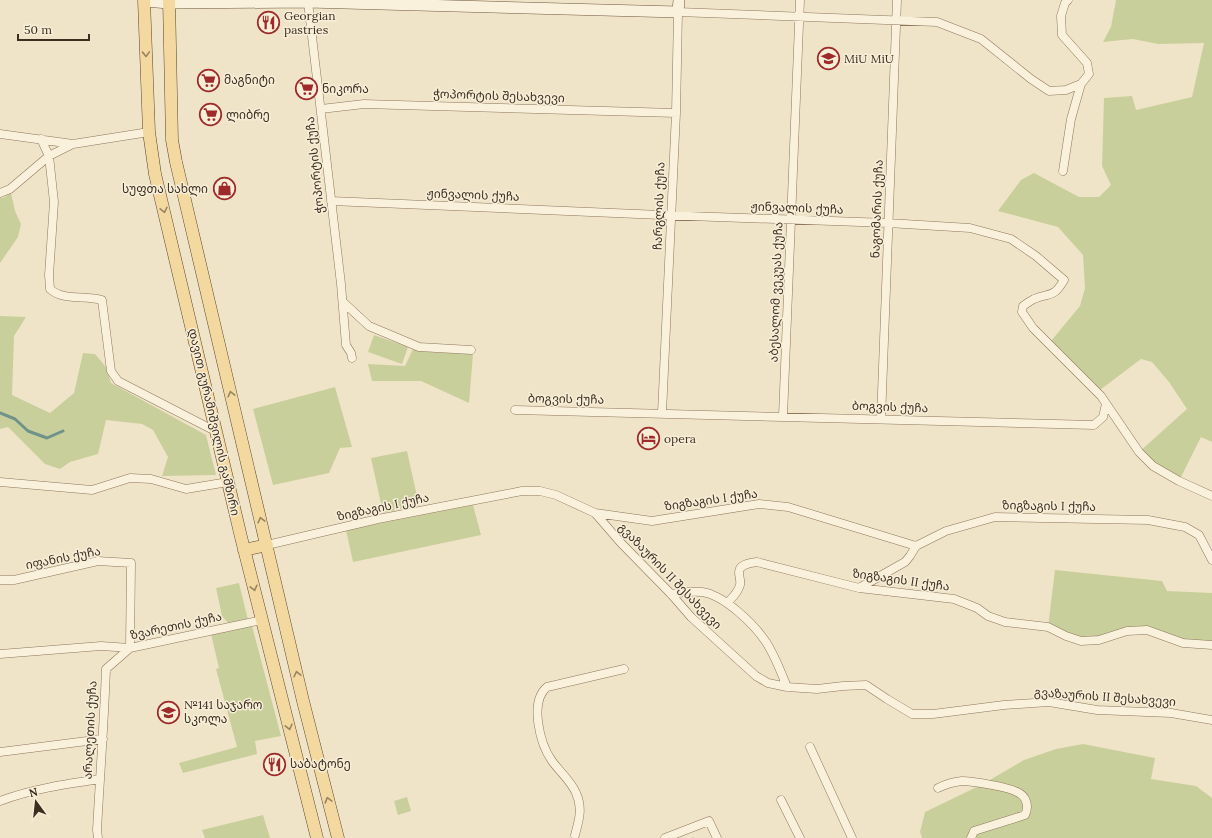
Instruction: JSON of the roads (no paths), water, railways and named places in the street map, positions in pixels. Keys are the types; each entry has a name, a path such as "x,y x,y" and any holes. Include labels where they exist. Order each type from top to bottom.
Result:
{"main road":[{"name":"დავით გურამიშვილის გამზირი","path":"144,0 149,132 155,174 244,550 317,838"},
{"name":"დავით გურამიშვილის გამზირი","path":"169,2 172,140 176,162 309,723 338,838"},
{"path":"244,550 267,545"}],"street":[{"path":"144,0 169,2 562,4 678,12 937,22 981,39 1031,79 1049,91 1066,90 1081,84"},
{"name":"ჩარგლის ქუჩა","path":"662,413 672,215 679,0"},
{"name":"აბესალომ ვეკუას ქუჩა","path":"783,416 800,0"},
{"name":"ნაგომარის ქუჩა","path":"881,419 897,0"},
{"path":"1064,171 1071,119 1081,84 1089,74 1087,63 1062,35 1061,16 1068,0"},
{"name":"ჭოპორტის ქუჩა","path":"308,2 343,302 346,345 352,358"},
{"name":"ჭოპორტის შესახვევი","path":"321,109 364,104 676,113"},
{"path":"0,193 10,189 49,156 73,144 149,132"},
{"path":"0,134 73,144"},
{"path":"41,139 49,156 54,202 49,275 50,289 56,295 95,298 102,300 111,371 118,381 217,432"},
{"name":"ჟინვალის ქუჩა","path":"331,201 888,223 970,228 1011,239 1036,256 1064,280 1058,290 1053,294 1035,299 1023,306 1022,312 1033,328 1093,387 1106,404"},
{"path":"343,302 369,326 419,347 471,350"},
{"path":"1106,404 1139,452 1153,466 1179,481 1212,496"},
{"name":"ბოგვის ქუჩა","path":"515,410 1094,425 1103,418 1106,404"},
{"path":"0,482 92,490 130,478 151,479 186,489 228,482"},
{"name":"ზიგზაგის I ქუჩა","path":"267,545 378,519 522,491 540,491 556,495 595,513 652,521 759,504 788,507 916,546 946,531 995,517 1148,520 1185,527 1199,534 1212,560"},
{"name":"გვაზაურის II შესახვევი","path":"595,513 621,543 671,594 690,618 756,676 768,683 787,687 816,689 866,685 887,700 912,714 933,714 1004,705 1049,702 1097,710 1171,713 1212,720"},
{"path":"859,588 905,562 916,546"},
{"name":"იფანის ქუჩა","path":"0,580 14,580 98,561 131,563 130,648"},
{"name":"ზიგზაგის II ქუჩა","path":"727,603 738,591 741,583 739,572 741,567 748,563 757,562 859,588 954,599 977,608 988,616 1004,622 1048,627 1066,636 1081,640 1099,640 1127,631 1147,630 1183,643 1212,645"},
{"path":"671,594 689,591 703,592 727,603 751,624 766,642 787,687"},
{"name":"ზვარეთის ქუჩა","path":"0,654 101,646 130,648 262,620"},
{"name":"არალეთის ქუჩა","path":"98,838 97,830 106,669 130,648"},
{"path":"566,838 577,837 581,809 576,793 546,750 539,726 538,708 541,694 547,686 624,669"},
{"path":"0,752 103,739"},
{"path":"810,747 852,838"},
{"path":"0,801 13,796 64,784 100,778"},
{"path":"938,788 950,783 964,781 990,785 1018,792 1023,796 1027,802 1027,810 1025,815 974,831 972,838"},
{"path":"781,800 800,838"},
{"path":"665,838 709,821 717,838"}],"waterway":[{"path":"0,413 15,419 28,431 47,438 63,431"}],"place":[{"name":"Georgian pastries","path":"269,23"},
{"name":"MiU MiU","path":"828,59"},
{"name":"მაგნიტი","path":"208,80"},
{"name":"ნიკორა","path":"306,89"},
{"name":"ლიბრე","path":"210,115"},
{"name":"სუფთა სახლი","path":"224,189"},
{"name":"opera","path":"649,439"},
{"name":"№141 საჯარო სკოლა","path":"168,712"},
{"name":"საბატონე","path":"275,764"}]}
